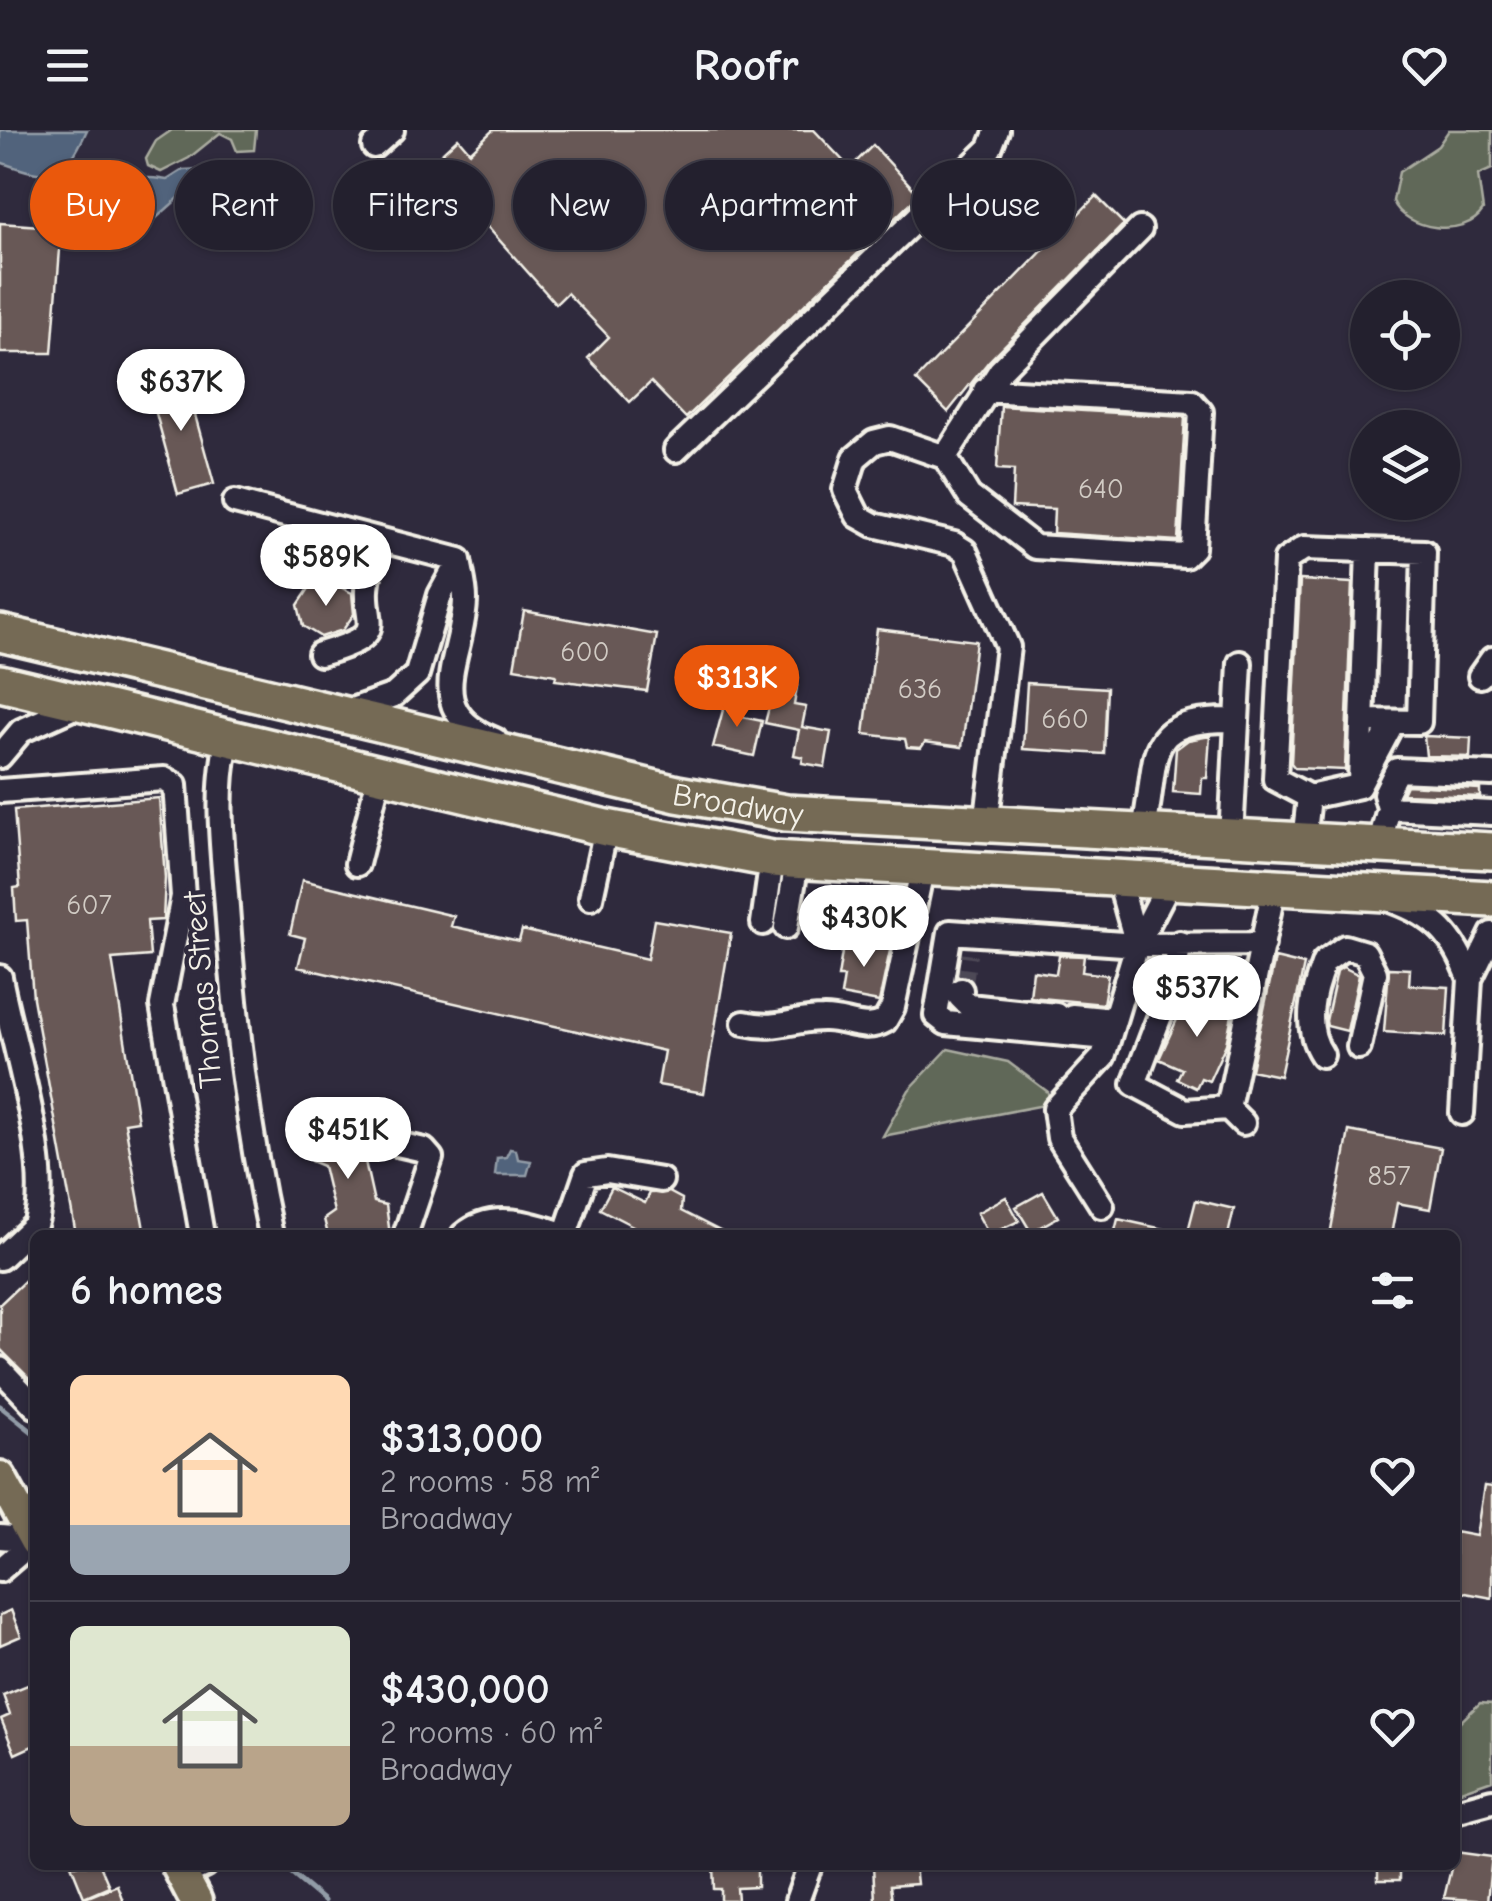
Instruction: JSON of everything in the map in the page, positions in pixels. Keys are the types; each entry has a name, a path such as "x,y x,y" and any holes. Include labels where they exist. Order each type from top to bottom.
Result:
{"highway":[{"name":"Broadway","path":"0,633 568,768 786,813 1492,851"},
{"name":"Broadway","path":"0,683 606,828 784,860 1492,900"}],"main road":[{"path":"0,1477 30,1531"}],"street":[{"path":"374,146 392,130"},
{"path":"676,450 990,148 997,130"},
{"path":"946,457 985,390 1140,229"},
{"path":"985,390 1197,404 1201,412 1192,550 1183,556 1035,547 969,496 946,457 896,438 879,440 855,458 845,490 852,509 870,524 954,544 965,551 1008,648 986,824"},
{"path":"235,502 459,560"},
{"path":"1362,721 1419,722 1424,552 1304,548 1286,560 1275,780 1309,797 1360,785 1393,722"},
{"path":"1360,785 1368,550"},
{"path":"340,714 394,695 417,674 442,593 459,560"},
{"path":"459,560 465,600 450,673 456,710 481,735 568,768"},
{"path":"320,654 357,644 368,634 372,620 366,584 372,566"},
{"path":"1231,838 1240,663"},
{"path":"0,756 21,731 83,703"},
{"path":"1143,833 1156,751 1167,731 1194,720 1237,720"},
{"name":"Thomas Street","path":"228,738 219,794 238,1059 270,1230"},
{"path":"1379,846 1389,808 1385,794 1397,770 1492,774"},
{"path":"357,864 380,774"},
{"path":"0,791 167,780 175,786 183,902 162,1006 201,1230"},
{"path":"176,796 219,794"},
{"path":"1304,842 1309,797"},
{"path":"1389,808 1492,812"},
{"path":"591,898 606,828"},
{"path":"774,925 784,860"},
{"path":"744,1024 774,1029 821,1019 869,1027 885,1022 893,1007 922,870"},
{"path":"1119,880 1137,945"},
{"path":"1102,1206 1058,1138 1054,1116 1062,1099 1097,1068 1137,945 1169,883"},
{"path":"1179,943 1176,976 1134,1084 1185,1110 1236,1116 1253,990 1274,888"},
{"path":"1371,893 1421,912 1442,927 1460,952 1470,979"},
{"path":"1462,1113 1470,979 1492,934"},
{"path":"1111,1029 946,1024 936,1015 962,940 1264,944"},
{"path":"1322,1056 1309,1027 1321,970 1331,953 1345,947 1366,952 1375,970 1359,1047"},
{"path":"1176,976 1253,990"},
{"path":"0,977 30,1122 39,1193 35,1225 0,1258"},
{"path":"961,990 960,997 969,1006 1064,1015 1111,1029"},
{"path":"375,1139 424,1150 431,1158 408,1230"},
{"path":"567,1230 586,1174 606,1171 661,1180"},
{"path":"472,1230 483,1224 509,1221 545,1230"},
{"path":"0,1369 30,1401"},
{"path":"0,1536 30,1539"},
{"path":"0,1570 30,1544"},
{"path":"1460,1810 1492,1801"},
{"path":"798,1901 808,1870"}],"green space":[{"path":"172,130 256,130 254,150 237,151 232,139 220,133 189,158 175,160 175,165 161,172 155,169 155,160 146,159 156,141"},
{"path":"1449,130 1492,130 1492,169 1478,175 1483,210 1463,225 1450,228 1410,219 1393,201 1399,172 1438,146"},
{"path":"948,1049 1008,1062 1048,1092 1049,1100 1044,1105 883,1136 909,1090"},
{"path":"1480,1703 1492,1704 1492,1780 1460,1791 1460,1722"}],"water":[{"path":"0,130 87,130 70,160 30,160 30,171 0,162"},
{"path":"175,175 175,201 155,219 155,179 167,180"},
{"path":"510,1149 516,1150 518,1159 531,1161 527,1175 495,1175 497,1158 506,1157"}],"building":[{"path":"493,130 814,130 842,160 665,160 665,250 862,250 686,418 651,382 630,402 588,358 609,337 567,293 556,304 493,233 493,160 434,160 458,138 470,152"},
{"path":"873,145 887,160 858,160"},
{"path":"892,166 912,187 912,202 892,221"},
{"path":"1096,196 1124,224 989,361 948,412 916,380 1043,250 1075,250 1075,217"},
{"path":"0,223 30,225 30,250 60,250 52,353 0,353"},
{"path":"184,375 214,484 178,494 148,384"},
{"path":"1001,406 1185,417 1178,541 1053,533 1054,509 1012,507 1014,470 997,469"},
{"path":"1300,580 1352,583 1345,770 1295,768 1291,763"},
{"path":"330,582 352,593 354,614 343,630 321,637 303,626 298,605 310,587"},
{"path":"524,611 657,635 647,691 555,680 556,675 514,668"},
{"path":"877,629 976,641 962,747 925,742 921,748 907,747 905,739 864,734"},
{"path":"777,676 798,680 794,705 806,707 802,727 831,732 825,767 802,763 803,757 794,755 799,730 765,723"},
{"path":"1027,683 1107,688 1104,754 1023,749"},
{"path":"727,695 742,698 738,716 762,721 754,756 713,747"},
{"path":"1210,736 1207,778 1202,778 1201,794 1173,792 1176,749 1188,740"},
{"path":"1424,736 1471,738 1470,757 1426,756"},
{"path":"1406,785 1480,789 1480,797 1402,794"},
{"path":"159,798 165,878 163,920 147,921 150,956 112,959 138,1121 125,1123 144,1230 75,1230 33,998 27,920 16,921 14,888 20,887 14,810"},
{"path":"302,880 454,916 451,926 519,941 522,930 647,959 654,920 731,933 704,1093 658,1085 664,1051 298,967 305,938 290,934"},
{"path":"843,946 891,946 879,1002 841,995 844,977 838,977"},
{"path":"1059,955 1084,956 1082,972 1108,975 1103,1004 1030,997 1033,971 1056,974"},
{"path":"1275,958 1304,965 1280,1076 1251,1070"},
{"path":"1343,967 1359,975 1347,1031 1327,1026 1326,1021 1337,971"},
{"path":"1389,968 1410,969 1409,985 1449,987 1446,1036 1384,1032"},
{"path":"1188,995 1202,1002 1206,997 1232,1015 1226,1044 1209,1081 1201,1078 1196,1088 1177,1079 1182,1069 1159,1059"},
{"path":"365,1120 361,1142 368,1156 364,1157 374,1202 386,1205 389,1230 327,1230 324,1219 334,1212 323,1166 311,1161 305,1134"},
{"path":"1349,1131 1441,1148 1430,1209 1397,1203 1392,1230 1331,1230"},
{"path":"612,1187 645,1203 650,1193 669,1192 682,1199 681,1211 718,1230 631,1230 633,1226 600,1209"},
{"path":"1043,1192 1058,1217 1030,1230 1016,1207"},
{"path":"1006,1197 1019,1221 1000,1230 986,1230 977,1213"},
{"path":"1196,1200 1234,1209 1229,1230 1188,1230"},
{"path":"1118,1219 1163,1229 1163,1230 1115,1230"},
{"path":"30,1276 30,1379 0,1349 0,1304"},
{"path":"1484,1486 1492,1487 1492,1598 1460,1592 1460,1533 1476,1536"},
{"path":"11,1610 21,1636 0,1645 0,1615"},
{"path":"30,1684 30,1747 15,1754 1,1719 10,1715 3,1695"},
{"path":"1460,1853 1492,1857 1487,1901 1444,1898 1451,1870 1460,1870"},
{"path":"73,1870 102,1870 109,1886 84,1897"},
{"path":"713,1870 757,1870 757,1887 737,1888 738,1901 721,1901 721,1889 714,1889"},
{"path":"873,1870 916,1870 917,1884 890,1886 892,1901 875,1901"},
{"path":"1378,1870 1400,1870 1400,1880 1378,1880"},
{"path":"117,1885 123,1901 78,1901"}],"waterway":[{"path":"0,1406 30,1430"},
{"path":"287,1870 324,1901"}],"tunnel":[{"path":"961,990 966,954"}]}
